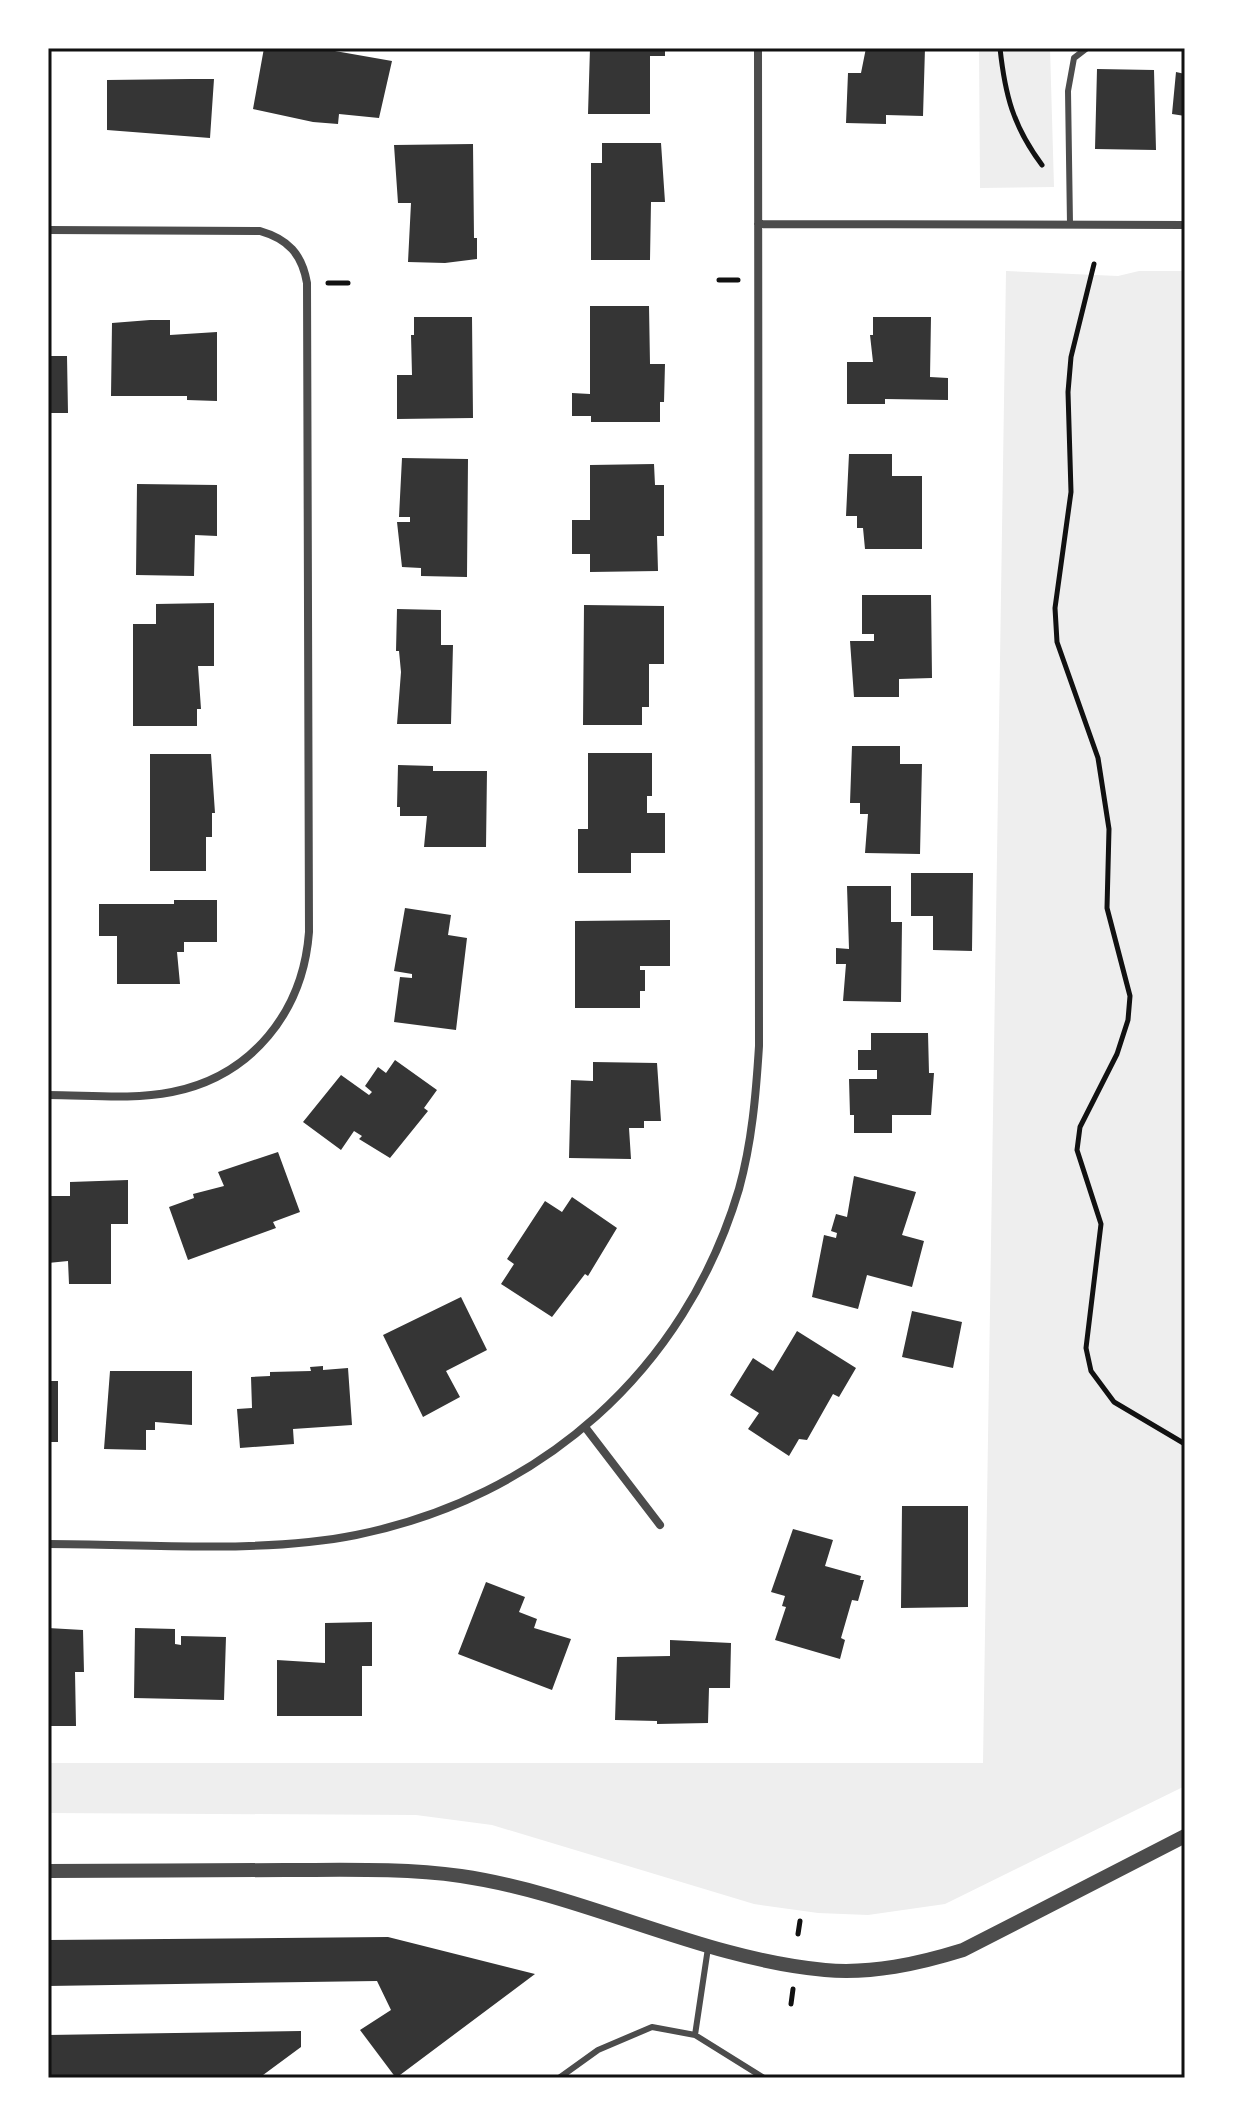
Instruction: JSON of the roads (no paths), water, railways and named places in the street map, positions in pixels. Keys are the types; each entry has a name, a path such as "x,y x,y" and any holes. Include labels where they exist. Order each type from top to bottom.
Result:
{"street":[{"path":"48,1544 254,1544 354,1535 416,1519 484,1493 555,1453 585,1427 647,1361 700,1284 738,1190 751,1132 759,1046 758,48"},
{"path":"758,224 1185,225"},
{"path":"48,230 249,230 271,234 290,244 302,262 307,283 309,932 302,979 282,1022 264,1043 221,1075 169,1093 48,1095"},
{"path":"585,1427 660,1525"},
{"path":"48,1871 375,1870 457,1876 527,1891 766,1960 827,1970 894,1968 929,1961 996,1936 1185,1836"}],"lane":[{"path":"1070,224 1068,91 1074,58 1087,48"},
{"path":"695,2035 708,1943"},
{"path":"559,2078 598,2050 652,2027 695,2035 764,2078"}]}
